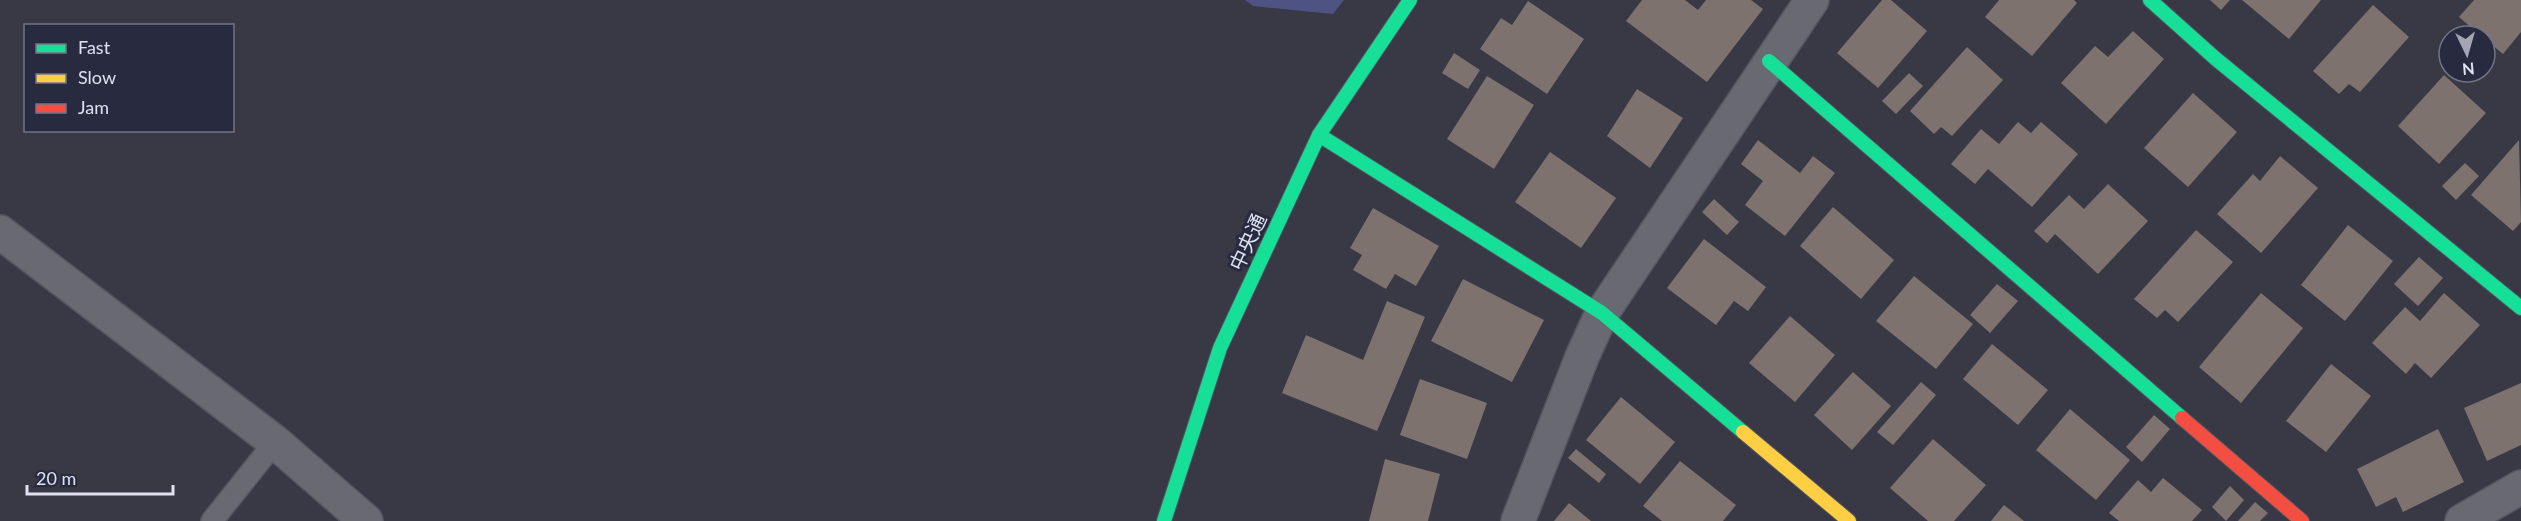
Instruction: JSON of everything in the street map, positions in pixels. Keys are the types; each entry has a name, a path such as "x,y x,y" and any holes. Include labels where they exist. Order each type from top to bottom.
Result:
{"street":[{"name":"中央通","path":"1164,521 1220,348 1319,135 1410,0"},
{"path":"1518,521 1582,357 1602,314 1769,61 1812,0"},
{"path":"2150,0 2216,59 2521,308"},
{"path":"1769,61 2302,521"},
{"path":"1319,135 1602,314 1849,521"},
{"path":"0,232 275,442 366,521"},
{"path":"2462,521 2521,487"}],"lane":[{"path":"212,521 275,442"}],"shaded area":[{"path":"1245,0 1344,0 1333,14 1253,6"}],"building":[{"path":"1642,0 1685,0 1698,10 1706,0 1751,0 1763,9 1707,82 1626,21"},
{"path":"1882,0 1891,0 1927,31 1878,88 1837,53"},
{"path":"1999,0 2074,0 2077,3 2032,56 1985,17"},
{"path":"2210,0 2230,0 2221,10"},
{"path":"2242,0 2321,0 2289,39"},
{"path":"2474,0 2521,0 2521,32 2503,54 2497,49 2497,24 2467,24 2459,17"},
{"path":"1528,1 1584,39 1547,94 1480,49 1501,18 1512,25"},
{"path":"2373,5 2409,37 2360,92 2349,84 2339,94 2313,71"},
{"path":"2133,31 2164,59 2106,124 2061,83 2095,46 2108,57"},
{"path":"1967,47 2003,80 1952,136 1941,127 1934,134 1910,111"},
{"path":"1454,53 1480,70 1468,89 1442,73"},
{"path":"1909,73 1923,86 1896,114 1882,101"},
{"path":"1487,76 1534,105 1494,169 1447,139"},
{"path":"2437,83 2454,84 2486,113 2439,164 2398,126"},
{"path":"1637,89 1683,118 1650,168 1607,136"},
{"path":"2193,93 2237,132 2188,187 2144,148"},
{"path":"2018,122 2031,133 2041,122 2078,154 2032,207 1988,169 1975,184 1951,164 1981,129 1999,144"},
{"path":"1758,140 1800,173 1813,156 1835,173 1785,236 1745,205 1763,181 1741,164"},
{"path":"2519,140 2521,222 2513,231 2471,195"},
{"path":"1550,152 1616,198 1581,248 1515,202"},
{"path":"2280,156 2318,188 2261,253 2217,214 2253,174 2260,181"},
{"path":"2465,163 2479,176 2456,200 2442,186"},
{"path":"2108,184 2148,221 2098,274 2055,234 2047,243 2034,231 2069,195 2084,209"},
{"path":"1714,199 1739,222 1727,235 1702,212"},
{"path":"1833,207 1894,260 1861,299 1800,246"},
{"path":"1373,208 1439,246 1416,286 1395,274 1386,289 1353,270 1362,255 1350,248"},
{"path":"2348,225 2393,261 2345,321 2301,285"},
{"path":"2196,230 2233,262 2178,322 2165,310 2157,318 2134,299"},
{"path":"1704,239 1766,287 1748,311 1734,301 1716,325 1667,288"},
{"path":"2419,257 2443,278 2418,306 2394,284"},
{"path":"1914,276 1973,324 1936,369 1876,321"},
{"path":"1463,279 1544,320 1512,382 1431,341"},
{"path":"1997,284 2018,301 1990,333 1970,315"},
{"path":"2261,293 2303,328 2241,403 2199,367"},
{"path":"2444,293 2480,325 2431,378 2415,363 2406,374 2372,343 2405,307 2420,321"},
{"path":"1387,301 1425,317 1377,431 1282,393 1306,335 1363,360"},
{"path":"1790,316 1835,355 1795,402 1749,363"},
{"path":"1992,344 2048,390 2018,425 1963,379"},
{"path":"2331,364 2371,396 2326,452 2286,421"},
{"path":"1853,372 1891,406 1852,450 1814,415"},
{"path":"1420,379 1487,403 1467,459 1400,435"},
{"path":"1921,382 1936,395 1893,445 1877,432"},
{"path":"2521,383 2521,445 2487,461 2464,408"},
{"path":"1621,397 1675,442 1640,484 1586,440"},
{"path":"2070,409 2130,460 2096,500 2036,450"},
{"path":"2154,415 2170,429 2142,462 2126,447"},
{"path":"2438,429 2464,482 2403,512 2396,497 2376,507 2357,469"},
{"path":"1933,439 1986,485 1954,521 1928,521 1890,488"},
{"path":"1576,449 1606,474 1599,483 1568,458"},
{"path":"1385,459 1440,474 1428,521 1369,521"},
{"path":"1680,461 1736,505 1723,521 1662,521 1643,506"},
{"path":"2163,478 2202,510 2192,521 2119,521 2109,513 2138,480 2151,492"},
{"path":"2230,486 2244,500 2226,521 2212,507"},
{"path":"2255,502 2268,513 2260,521 2238,521"},
{"path":"1569,503 1591,521 1554,521"},
{"path":"2004,505 2024,521 1991,521"}],"traffic: fast":[{"path":"1164,521 1220,348 1319,135 1410,0"},
{"path":"2150,0 2216,59 2521,308"},
{"path":"1769,61 2182,418"},
{"path":"1319,135 1602,313 1743,432"}],"traffic: slow":[{"path":"1743,432 1849,521"}],"traffic: jam":[{"path":"2182,418 2302,521"}]}
